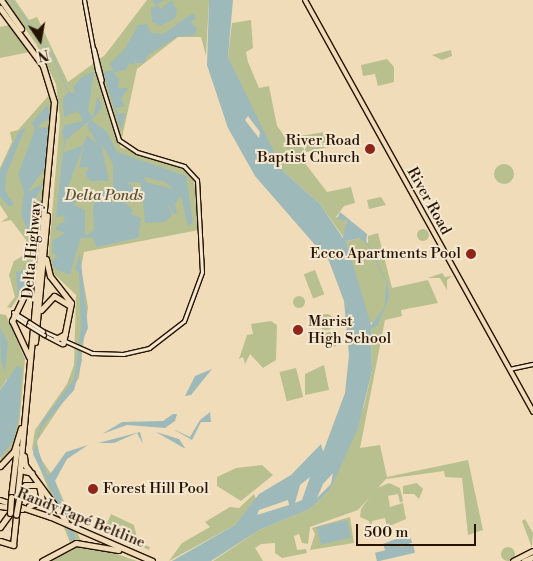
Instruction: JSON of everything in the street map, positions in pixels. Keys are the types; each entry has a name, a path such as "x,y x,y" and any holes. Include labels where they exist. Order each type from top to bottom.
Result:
{"highway":[{"name":"Delta Highway","path":"1,1 46,65 56,99 38,325 24,454 16,498 13,545"},
{"name":"Delta Highway","path":"0,8 42,64 53,96 21,470"},
{"path":"45,241 48,270 68,296 70,313 63,343"},
{"path":"30,362 14,329 13,314 39,261"},
{"path":"38,325 43,305 53,296 65,299 70,313"},
{"path":"56,339 65,334"},
{"path":"16,498 18,442 27,400"},
{"path":"0,466 18,442"},
{"path":"24,454 32,473 62,521 71,525"},
{"path":"21,470 32,473"},
{"path":"0,527 10,512 16,498 29,484 43,491 39,504 21,507"},
{"name":"Randy Papé Beltline","path":"0,503 21,507 62,521"},
{"name":"Randy Papé Beltline","path":"71,525 152,561"},
{"name":"Randy Papé Beltline","path":"71,525 146,561"},
{"path":"0,541 13,545"},
{"path":"42,561 70,544 83,542 146,561"},
{"path":"513,561 533,555"},
{"path":"517,561 533,555"},
{"path":"524,561 533,555"},
{"path":"529,561 533,555"}],"main road":[{"path":"13,314 43,333 74,348 84,351 130,353 166,339 190,310 203,262 196,176 184,166 122,144 104,90 84,0"},
{"name":"River Road","path":"305,0 533,412"},
{"path":"43,333 63,343"},
{"path":"509,369 533,364"}],"green space":[{"name":"Delta Ponds","path":"5,0 15,0 29,20 37,17 68,82 105,55 147,0 209,0 206,56 201,37 178,37 137,69 120,147 183,169 194,179 199,230 84,252 81,268 88,307 79,378 37,441 40,458 53,476 84,548 94,550 94,546 137,561 47,561 73,550 32,449 35,430 67,384 74,365 76,295 49,269 48,262 60,119 56,84 36,44"},
{"path":"251,20 253,48 246,52 248,62 259,88 269,86 277,126 286,138 325,132 328,147 298,154 327,192 351,187 355,203 344,206 336,217 347,220 344,238 320,204 284,172 234,74 228,57 232,23"},
{"path":"9,25 30,52 0,58 0,27"},
{"path":"451,50 452,56 442,60 432,55"},
{"path":"387,59 394,67 394,82 378,86 375,74 363,76 361,65"},
{"name":"Delta Ponds","path":"50,94 52,109 37,260 32,277 11,308 7,307 15,297 9,275 14,261 24,255 26,240 11,220 1,222 8,217 0,205 0,168 12,142 10,132 18,130"},
{"path":"504,164 511,167 514,174 511,181 504,184 497,181 494,174 497,167"},
{"path":"381,197 386,205 369,209 367,200"},
{"path":"421,229 425,229 429,235 425,241 421,241 417,237 417,233"},
{"path":"378,233 392,288 428,280 438,303 401,310 402,316 385,320 360,448 380,445 387,477 468,460 483,530 468,535 462,478 445,477 444,471 386,479 358,510 310,527 308,544 302,543 299,534 294,536 297,550 306,549 307,553 282,558 275,553 275,543 261,544 255,548 263,561 213,561 259,530 310,509 330,490 364,406 372,371 371,329 376,322 368,323 346,241 360,238 368,243 368,236"},
{"path":"315,270 324,294 313,299 304,274"},
{"path":"442,273 445,277 452,276 447,280 447,290 440,278 428,278"},
{"path":"299,296 305,302 299,308 293,302"},
{"path":"0,314 6,315 25,359 19,427 13,447 0,464 7,379 0,390"},
{"path":"323,314 329,314 334,319 332,328 323,330 318,325 318,319"},
{"path":"271,321 277,325 276,360 263,368 250,354 245,364 243,357 239,359 247,335 253,334 251,324"},
{"path":"327,332 333,332 338,337 336,346 327,348 322,343 322,337"},
{"path":"324,365 329,390 305,395 305,374"},
{"path":"296,368 303,397 287,401 280,372"},
{"path":"262,465 273,475 241,501 217,486 217,477 236,468"},
{"path":"389,483 400,488 403,501 400,503 398,494 388,496 390,507 403,503 406,519 387,527 385,518 372,521 371,528 369,521 360,517 361,509 375,489"},
{"path":"417,483 423,489 419,499 414,494 403,494 403,486"},
{"path":"254,494 256,499 235,525 169,561 182,543 210,527 205,522 230,507 239,508"},
{"path":"111,514 134,525 138,542 150,547 149,550 104,530"},
{"path":"350,517 354,543 310,550 315,534 312,528"},
{"path":"525,519 533,533 532,548 522,521"},
{"path":"508,547 513,549 515,554 513,559 508,561 503,559 501,554 503,549"}],"water":[{"path":"152,0 165,0 157,4 161,9 171,0 177,10 175,18 161,26 152,22 151,8 157,6"},
{"path":"209,0 233,0 228,57 284,172 320,204 343,238 347,220 337,219 340,212 367,234 366,244 360,238 346,241 371,325 384,308 387,278 389,297 378,325 371,329 372,371 358,428 330,490 310,509 259,530 211,561 172,561 235,525 259,494 291,475 321,444 323,452 345,393 349,355 344,301 329,261 255,176 228,128 207,65","holes":["248,116 260,132 259,138 245,120","333,473 331,484 317,498 323,484","310,477 302,500 295,503 300,485","288,500 289,505 257,515 259,510"]},
{"path":"193,13 196,19 190,22 197,28 195,35 177,37 148,55 144,63 136,63 136,56 135,65 128,63 127,69 113,73 119,78 118,88 128,88 121,99 125,106 116,108 118,114 126,113 121,130 103,72 114,70 109,65 125,49 138,25 147,24 151,33 163,34"},
{"path":"94,72 88,111 93,117 98,96 102,108 91,120 106,131 117,152 186,176 193,222 188,227 181,195 175,204 177,213 174,215 167,201 172,215 165,222 145,223 141,183 127,182 135,188 134,201 127,196 122,200 133,210 131,214 141,218 138,238 97,247 92,237 80,239 70,275 54,268 52,261 58,256 52,253 53,240 65,233 54,229 65,220 63,215 56,218 64,140 62,131 65,125 83,121 78,111 64,117 63,99 68,92 75,93 73,87 82,77","holes":["90,120 87,126 97,143 87,136 83,145 63,153 66,140","101,143 113,164 113,207 109,190 99,191 93,207 94,230 85,236 85,210 74,205 83,192 71,198 67,189 84,145 79,168 89,167 85,174 90,181 109,181","144,177 165,182 174,189 146,182"]},
{"path":"47,105 51,117 37,127 49,128 45,169 27,192 44,183 34,202 38,205 43,196 39,239 34,236 36,260 29,254 35,249 21,214 24,192 18,175 35,129 32,123"},
{"path":"26,126 6,175 5,191 14,204 9,207 0,196 0,171 18,133"},
{"path":"80,253 88,328 80,347 82,360 74,390 43,425 36,444 48,477 66,452 88,445 67,459 55,481 76,540 70,540 65,518 33,454 41,423 74,379 81,327 79,273 75,269"},
{"path":"33,268 31,276 18,296 16,272"},
{"path":"0,327 8,343 5,373 1,360"},
{"path":"17,366 22,368 19,416 13,441 0,458 0,390"},
{"path":"212,369 191,395 185,396 195,376"},
{"path":"210,412 211,422 201,422 192,440 173,429 190,437 200,420"},
{"path":"173,414 177,414 175,421 165,428 127,425 102,434 122,422 163,421"},
{"path":"140,432 143,444 137,433 114,443 98,443"},
{"path":"156,432 179,439 185,448 184,448"},
{"path":"347,520 351,538 321,545 317,527"},
{"path":"409,534 412,542 386,552 383,544"},
{"path":"413,544 415,553 379,561 377,561 375,553"}],"waterway":[{"path":"11,0 51,53 68,92"},
{"path":"367,244 385,279"}],"place":[{"name":"River Road Baptist Church","path":"370,149"},
{"name":"Ecco Apartments Pool","path":"471,254"},
{"name":"Marist High School","path":"298,330"},
{"name":"Forest Hill Pool","path":"93,489"}]}
